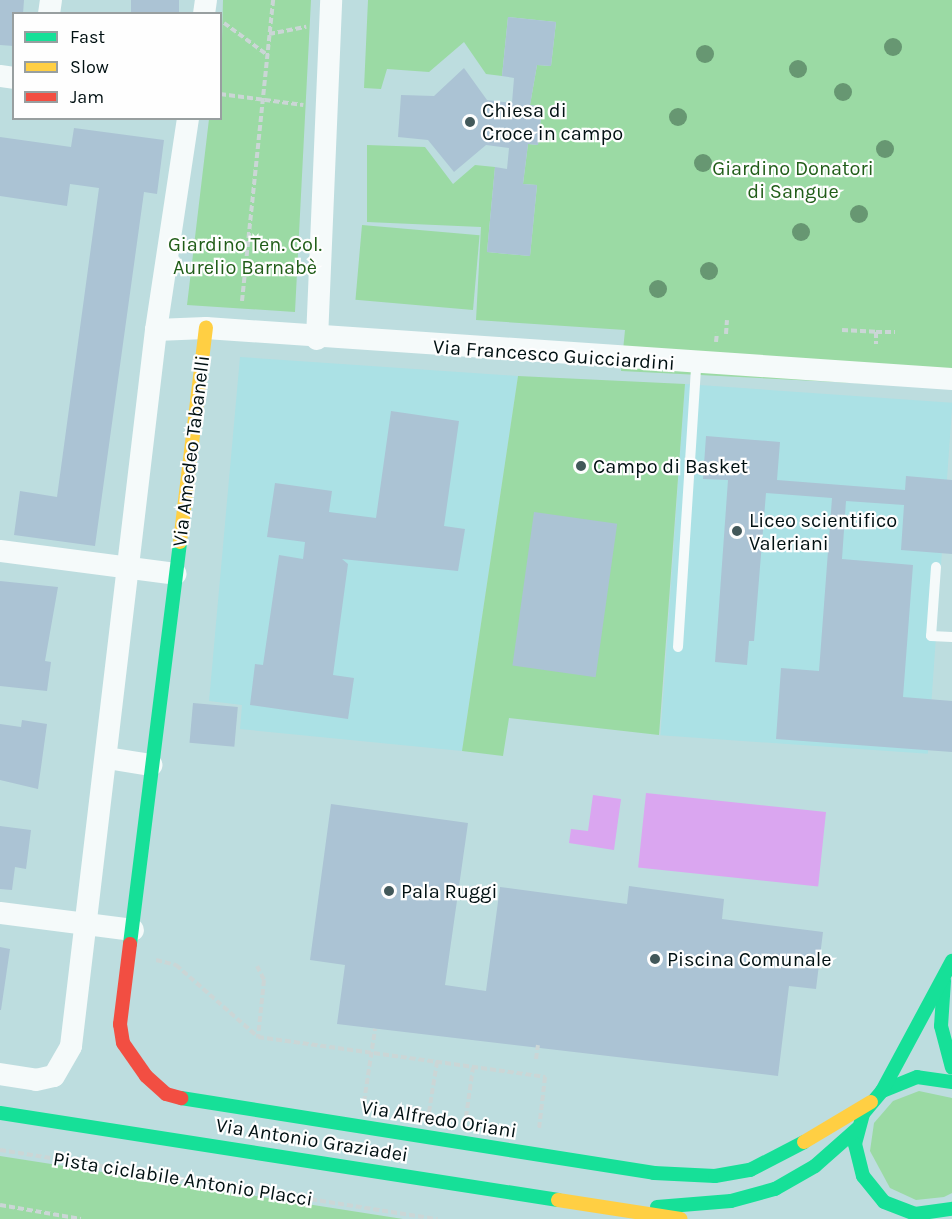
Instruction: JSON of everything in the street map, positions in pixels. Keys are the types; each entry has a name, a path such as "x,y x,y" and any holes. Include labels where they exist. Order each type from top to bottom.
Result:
{"street":[{"path":"317,339 331,0"},
{"path":"0,1074 36,1080 54,1076 64,1065 71,1046 156,330 188,120"},
{"name":"Via Francesco Guicciardini","path":"156,330 206,328 317,339 696,365 952,379"},
{"name":"Via Amedeo Tabanelli","path":"133,930 151,765 206,328"},
{"name":"Via Amedeo Tabanelli","path":"0,551 129,570 176,574"},
{"path":"107,758 151,765"},
{"path":"0,913 133,930"},
{"name":"Via Alfredo Oriani","path":"133,930 120,1024 123,1043 166,1094 189,1101 654,1173 714,1176 750,1170 782,1155 871,1102"},
{"path":"950,1210 915,1214 884,1202 862,1176 858,1128 871,1102 882,1091 952,961"},
{"path":"944,978 941,1026 952,1068"},
{"path":"882,1091 917,1077 952,1082"},
{"name":"Via Antonio Graziadei","path":"0,1113 618,1206 681,1219"},
{"name":"Via Antonio Graziadei","path":"618,1206 690,1206 775,1189 815,1166 858,1128"},
{"path":"923,1219 950,1210"}],"lane":[{"path":"678,647 696,365"},
{"path":"936,567 931,636 952,637"}],"path":[{"path":"242,301 273,0"},
{"path":"222,23 267,54"},
{"path":"269,34 308,27"},
{"path":"222,94 305,105"},
{"path":"726,334 727,320"},
{"path":"842,330 895,332"},
{"path":"876,332 876,344"},
{"path":"156,961 176,965 258,1037 545,1077 538,1128"},
{"path":"257,966 264,980 258,1037"},
{"path":"375,1029 364,1103 375,1105"},
{"path":"536,1059 538,1045"},
{"path":"429,1113 437,1062"},
{"path":"466,1118 472,1067"},
{"path":"418,1111 438,1114"},
{"path":"457,1116 476,1119"},
{"path":"528,1127 547,1130"},
{"name":"Pista ciclabile Antonio Placci","path":"0,1150 438,1219"},
{"path":"0,1205 81,1219"}],"shaded area":[{"path":"240,357 518,376 462,751 240,729 242,705 209,701"},
{"path":"685,384 952,403 928,754 660,735"},
{"path":"646,793 826,812 818,887 638,868"},
{"path":"593,795 621,799 614,850 569,843 571,829 588,831"}],"green space":[{"name":"Giardino Ten. Col. Aurelio Barnabè","path":"223,0 311,0 295,312 187,305 209,120 222,120"},
{"name":"Giardino Donatori di Sangue","path":"368,0 952,0 952,388 621,371 625,330 476,320 481,227 367,222 367,145 425,147 453,184 475,165 495,167 487,252 530,256 537,185 523,184 528,144 538,145 542,107 530,105 537,65 551,66 556,22 508,17 502,76 486,74 464,42 429,72 387,69 381,89 364,88"},
{"path":"362,225 480,235 473,310 355,300"},
{"path":"518,376 685,384 659,735 509,718 503,756 462,751"},
{"path":"919,1091 952,1098 952,1193 944,1197 916,1200 890,1188 870,1151 874,1123 893,1101"},
{"path":"0,1156 403,1219 0,1219"}],"building":[{"path":"0,0 24,0 23,12 12,12 12,46 0,45"},
{"path":"131,0 179,0 179,12 131,12"},
{"name":"Chiesa di Croce in campo","path":"508,17 556,22 551,66 537,65 530,105 542,107 538,145 528,144 523,184 537,185 530,256 487,252 495,167 507,169 509,148 486,145 454,172 428,140 398,137 401,95 434,96 464,68 487,100 512,103 514,78 502,76"},
{"path":"74,128 164,140 157,194 144,192 95,546 14,535 20,491 57,497 99,188 70,184 67,206 0,196 0,137 71,147"},
{"path":"391,411 459,421 444,526 465,529 458,571 342,559 348,564 333,675 354,678 348,719 250,705 255,664 263,665 279,555 303,559 305,542 267,537 275,483 332,491 329,512 376,518"},
{"path":"706,436 780,442 777,480 905,490 906,476 952,480 952,554 901,550 904,505 846,501 842,559 913,565 903,697 952,701 952,752 776,739 781,668 819,671 832,498 766,493 754,641 749,641 747,665 715,662 728,480 703,479"},
{"path":"534,512 617,524 596,677 512,665"},
{"path":"0,581 58,587 45,661 51,662 47,691 0,686"},
{"path":"193,703 238,707 234,747 190,743"},
{"path":"22,720 47,724 38,789 0,780 0,724 21,727"},
{"name":"Piscina Comunale","path":"331,804 468,823 445,985 486,991 500,887 627,904 629,886 724,899 722,919 823,932 816,989 789,986 778,1076 337,1024 345,965 310,960"},
{"path":"0,826 31,830 26,869 15,867 12,890 0,889"},
{"path":"0,947 10,949 1,1010 0,1010"}],"traffic: fast":[{"path":"130,944 180,542"},
{"path":"882,1091 952,961"},
{"path":"944,981 941,1026 952,1068"},
{"path":"952,1082 917,1077 882,1091 863,1114 855,1144 863,1176 884,1202 915,1214 952,1209"},
{"path":"181,1098 654,1173 715,1176 750,1170 804,1142"},
{"path":"0,1113 558,1200"},
{"path":"657,1207 731,1201 775,1189 815,1166 858,1128"}],"traffic: slow":[{"path":"180,542 206,328"},
{"path":"804,1142 871,1102"},
{"path":"558,1200 681,1219"}],"traffic: jam":[{"path":"130,944 120,1024 123,1043 146,1076 166,1094 181,1098"}],"place":[{"name":"Chiesa di Croce in campo","path":"470,122"},
{"name":"Campo di Basket","path":"581,466"},
{"name":"Liceo scientifico Valeriani","path":"737,531"},
{"name":"Pala Ruggi","path":"389,891"},
{"name":"Piscina Comunale","path":"655,959"}]}
